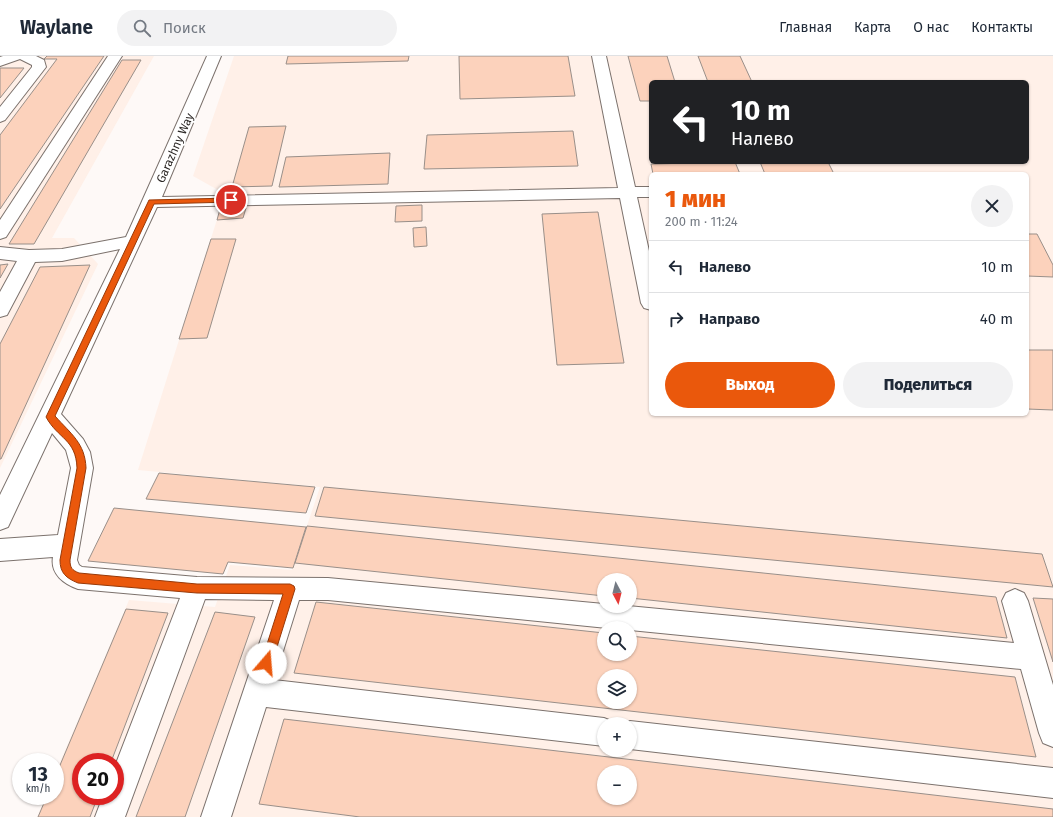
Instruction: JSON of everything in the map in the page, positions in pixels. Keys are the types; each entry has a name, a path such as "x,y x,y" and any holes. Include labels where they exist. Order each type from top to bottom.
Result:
{"street":[{"path":"0,62 16,56"},
{"path":"0,117 39,67 39,63 25,56"},
{"path":"0,233 115,56"},
{"name":"Garazhny Way","path":"0,520 151,202 214,56"},
{"path":"599,56 649,293"},
{"path":"151,202 649,192"},
{"path":"0,253 29,256 75,254 133,241"},
{"path":"0,310 29,256"},
{"path":"50,417 76,446 81,456 82,468 65,568 69,574 78,578 197,588 328,589 1030,657"},
{"path":"0,550 68,545"},
{"path":"110,817 197,588"},
{"path":"216,817 290,589"},
{"path":"1015,601 1053,733"},
{"path":"256,692 597,731"},
{"path":"637,736 1053,783"}],"shaded area":[{"path":"6,56 154,56 52,238 74,238 98,264 0,468 0,59"},
{"path":"234,56 1053,56 1053,817 37,817 42,805 64,805 64,753 129,600 215,607 230,565 292,570 320,487 138,470 225,194 193,176"}],"building":[{"path":"47,56 104,56 0,209 0,135 57,59 44,59"},
{"path":"288,56 409,56 408,61 286,64"},
{"path":"459,56 568,56 575,96 460,99"},
{"path":"628,56 667,56 674,80 649,80 649,101 640,101"},
{"path":"698,56 740,56 751,80 707,80"},
{"path":"122,60 141,60 34,244 9,244"},
{"path":"0,68 24,68 0,98"},
{"path":"286,126 272,186 232,187 249,127"},
{"path":"573,131 578,166 424,169 427,135"},
{"path":"390,153 388,184 279,187 286,157"},
{"path":"651,164 736,164 739,172 653,172"},
{"path":"761,164 829,164 833,172 764,172"},
{"path":"422,205 422,221 395,222 396,206"},
{"path":"246,208 243,218 217,220 220,209"},
{"path":"598,212 624,363 557,365 542,214"},
{"path":"426,227 427,246 414,247 413,228"},
{"path":"1029,234 1037,234 1053,265 1053,277 1029,276"},
{"path":"211,239 236,239 207,338 179,339"},
{"path":"8,264 0,278 0,265"},
{"path":"90,265 0,459 0,344 40,267"},
{"path":"1029,350 1053,350 1053,410 1029,409"},
{"path":"159,473 315,487 306,513 146,499"},
{"path":"324,487 1042,554 1053,587 315,516"},
{"path":"114,508 306,527 293,568 228,562 223,574 88,561"},
{"path":"307,526 996,597 1007,638 637,599 637,573 597,573 597,595 295,563"},
{"path":"1033,598 1053,599 1053,662"},
{"path":"316,602 597,632 597,661 637,661 637,637 1015,677 1036,757 612,709 637,709 637,669 597,669 597,707 294,673"},
{"path":"126,609 168,613 114,753 72,753 72,805 95,805 90,817 38,817 43,805 64,805 64,756"},
{"path":"215,612 255,617 185,817 136,817"},
{"path":"284,719 597,756 597,757 609,757 1053,809 1053,817 360,817 259,804"}],"route":[{"path":"231,200 151,202 50,417 76,446 81,456 82,468 65,560 65,568 69,574 78,578 197,588 290,589 266,663"}]}
